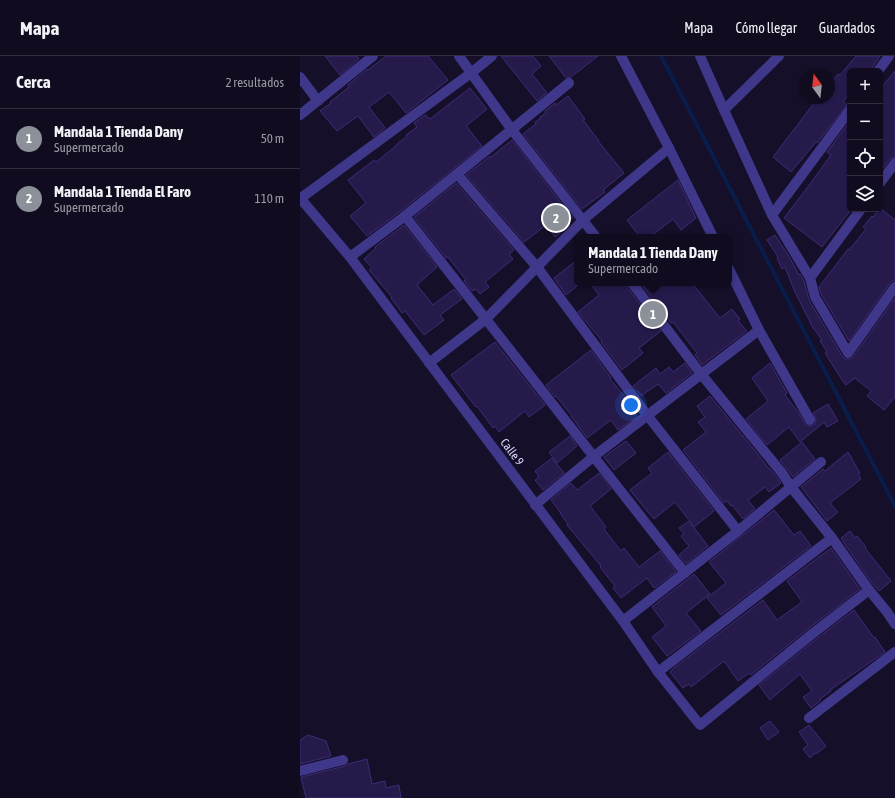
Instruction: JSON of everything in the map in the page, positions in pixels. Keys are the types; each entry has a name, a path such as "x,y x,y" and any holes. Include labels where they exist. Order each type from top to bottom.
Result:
{"street":[{"path":"300,115 373,56"},
{"path":"459,56 512,130 594,234"},
{"path":"300,198 472,73 492,56"},
{"path":"621,56 712,234"},
{"path":"700,56 772,216 810,278 815,297 848,353 895,287"},
{"path":"724,110 779,56"},
{"path":"880,68 889,56"},
{"path":"300,77 318,101"},
{"path":"350,257 405,216 569,84"},
{"path":"772,216 847,114"},
{"path":"429,363 486,319 583,220 669,148"},
{"path":"883,180 895,163"},
{"path":"458,174 536,267 647,415 738,531"},
{"name":"Calle 9","path":"300,198 350,257 623,621 658,672 700,725 869,590"},
{"path":"810,278 859,212"},
{"path":"405,216 685,573"},
{"path":"732,275 759,330 810,420"},
{"path":"634,286 701,374 782,473 895,624"},
{"path":"535,505 593,457 759,330"},
{"path":"623,621 738,531 821,462"},
{"path":"658,672 832,538"},
{"path":"809,718 895,652"},
{"path":"300,771 343,760"}],"building":[{"path":"325,56 357,56 359,59 340,75"},
{"path":"386,56 428,56 448,80 406,113 389,92 369,107 385,128 374,137 358,116 337,131 320,111 349,87 348,85 367,69 368,70"},
{"path":"501,56 533,56 541,66 532,74 547,93 537,101"},
{"path":"549,56 598,56 571,77 566,78"},
{"path":"856,56 880,56 872,68 847,68 847,97 843,102 847,105 817,143 816,142 791,172 773,157 813,104 835,104 835,78 838,74 840,75"},
{"path":"895,71 895,157 890,159 883,168 883,104 883,85"},
{"path":"470,88 487,109 466,126 482,146 401,211 367,236 350,216 366,203 348,180 374,160 376,162 397,145 407,136 406,135 417,127 414,123 425,115 430,119"},
{"path":"568,96 585,119 583,120 598,141 624,173 603,190 605,192 582,209 523,134 536,124 535,122 546,113 545,111 555,103 556,105"},
{"path":"847,125 847,212 849,212 822,247 784,218 831,155 827,152"},
{"path":"512,140 573,218 560,228 563,231 555,237 546,225 524,242 466,175"},
{"path":"678,180 696,218 681,230 673,219 654,234 638,234 627,220"},
{"path":"456,183 514,250 509,254 513,259 485,282 489,287 480,294 476,289 472,291 464,281 466,280 448,257 446,258 414,217"},
{"path":"883,210 895,220 895,281 890,283 849,341 821,294 819,287 848,249 849,250 866,229 863,227 872,216 873,217 877,212 883,212"},
{"path":"404,225 437,267 417,285 433,305 454,289 462,299 440,315 444,320 424,335 405,311 402,313 391,298 392,297 369,270 372,268 364,259 376,248 375,247"},
{"path":"775,235 804,281 809,300 845,359 850,359 853,357 895,298 895,397 884,410 867,396 871,391 855,378 846,385 825,353 827,352 820,341 822,340 812,326 795,292 785,267 782,269 777,258 778,257 767,240"},
{"path":"574,262 574,286 577,286 566,295 554,278"},
{"path":"592,286 627,286 661,331 639,348 643,353 622,370 601,342 602,341 578,312 599,295"},
{"path":"642,286 694,286 720,318 732,309 740,319 738,321 747,331 702,365 695,355 697,353 673,322 671,323"},
{"path":"495,342 545,405 529,417 525,411 499,432 495,426 493,428 451,375"},
{"path":"591,350 611,378 610,379 631,404 629,405 637,416 618,430 611,420 587,438 572,416 546,385"},
{"path":"685,363 692,373 666,393 658,384 641,396 633,386 656,368 660,374 669,367 673,372"},
{"path":"770,363 787,393 785,395 806,425 810,426 815,424 816,420 813,413 828,404 838,421 827,427 824,422 800,442 789,427 767,445 746,419 768,401 752,378"},
{"path":"710,396 781,483 769,492 765,487 748,500 755,509 743,519 732,505 731,506 727,501 724,503 683,450 706,432 698,422 705,417 697,406"},
{"path":"570,436 577,446 557,463 549,452"},
{"path":"626,441 636,453 614,470 604,457"},
{"path":"802,442 815,459 793,477 780,460"},
{"path":"668,452 714,511 694,527 675,502 654,519 630,490 652,473 648,468"},
{"path":"848,452 860,473 858,474 861,479 830,503 838,512 827,521 801,487 823,469 825,471"},
{"path":"552,458 564,473 543,490 535,480 539,477 535,471"},
{"path":"599,473 611,489 590,506 606,527 604,529 621,551 624,548 639,567 660,551 676,572 654,588 647,578 621,598 613,588 615,586 600,567 601,566 567,525 568,524 561,513 551,500 571,483 577,490"},
{"path":"774,510 794,535 800,531 811,546 721,615 707,598 726,583 709,562"},
{"path":"689,521 708,546 686,564 679,555 689,546 681,536 684,534 679,528"},
{"path":"850,531 855,538 857,536 891,581 879,591 871,582 841,538"},
{"path":"831,548 860,589 751,675 749,673 738,681 724,661 691,687 689,684 683,688 670,672 675,667 763,600 777,620 802,602 787,581"},
{"path":"694,574 710,594 686,613 701,631 667,656 652,637 666,626 652,607"},
{"path":"854,610 885,652 830,690 831,691 811,708 803,697 812,691 800,674 770,700 759,685"},
{"path":"770,721 779,732 768,740 760,728"},
{"path":"809,725 826,746 810,758 803,749 808,745 799,732"},
{"path":"308,735 326,741 331,756 300,764 300,740"},
{"path":"367,759 372,784 385,781 386,788 399,785 401,798 306,798 301,777"}],"waterway":[{"path":"661,56 895,506"}],"place":[{"name":"Mandala 1 Tienda El Faro","path":"556,218"},
{"name":"Mandala 1 Tienda Dany","path":"653,314"}]}
